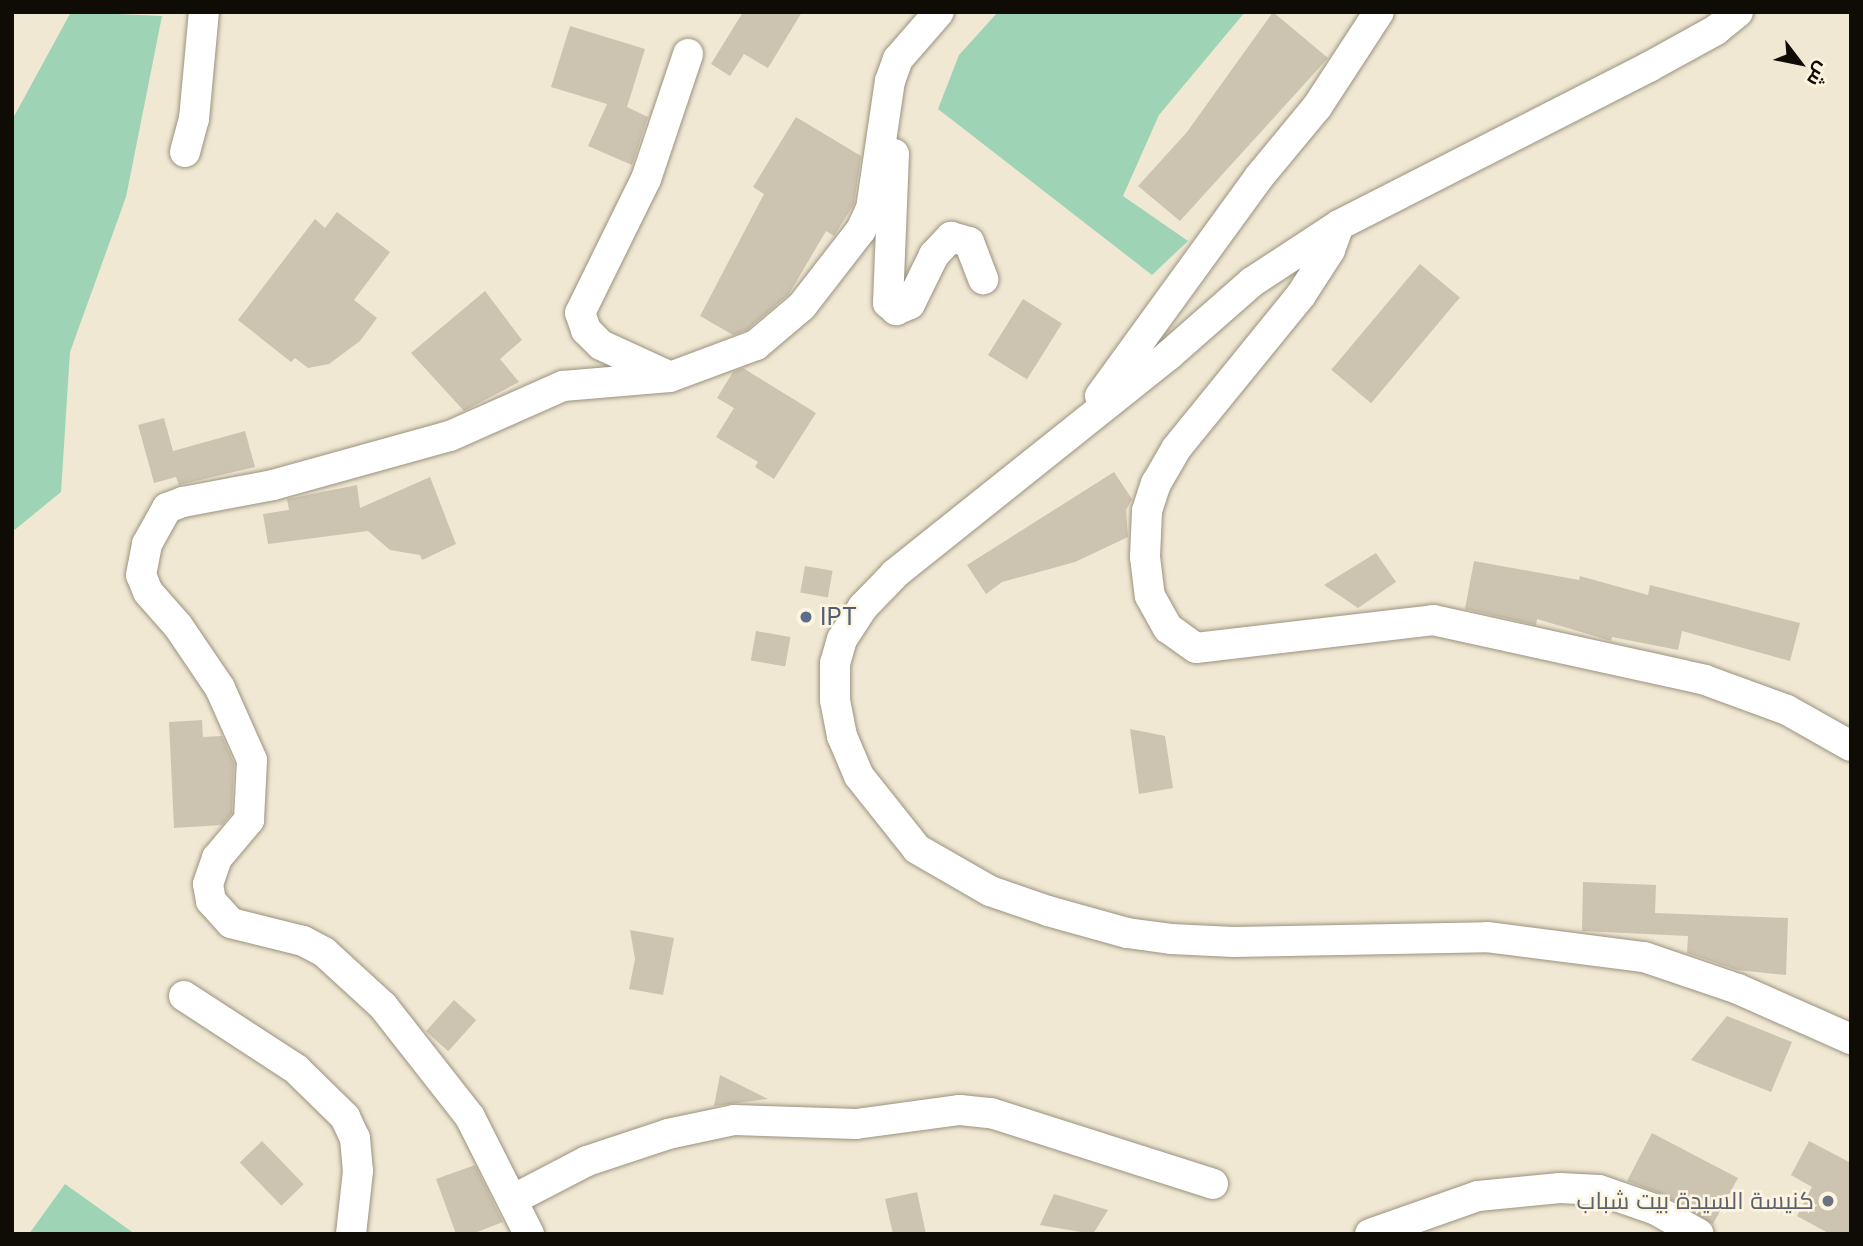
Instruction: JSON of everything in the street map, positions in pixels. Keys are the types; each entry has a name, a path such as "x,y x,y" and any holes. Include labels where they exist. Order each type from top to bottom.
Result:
{"street":[{"path":"185,152 194,119 204,12"},
{"path":"529,1234 514,1199 470,1117 383,1006 340,962 303,941 231,923 211,901 208,884 217,858 249,820 252,760 220,688 178,626 148,592 142,560 155,524 167,508 183,502 273,485 450,436 563,386 670,377 756,345 802,306 835,266 871,209 890,80 898,59 939,12"},
{"path":"1074,432 1259,177 1317,107 1379,12"},
{"path":"1738,12 1716,30 1648,67 1339,225 1252,282 1074,432 895,574 863,607 842,639 835,663 835,700 842,736 859,776 917,849 990,891 1127,933 1234,942 1487,937 1644,957 1738,989 1851,1039"},
{"path":"670,377 601,345 586,330 580,313 646,179 688,54"},
{"path":"890,80 894,186 888,303 896,310 910,304 934,255 951,237 969,242 983,279"},
{"path":"1339,225 1330,250 1301,295 1176,449 1156,483 1147,512 1145,557 1150,596 1168,628 1196,648 1433,620 1705,680 1787,710 1851,746"},
{"path":"184,996 296,1069 345,1117 355,1138 358,1171 351,1234"},
{"path":"514,1199 587,1161 668,1134 721,1123 856,1124 960,1110 991,1113 1213,1184"},
{"path":"1370,1234 1478,1196 1560,1188 1599,1190 1654,1209 1699,1234"}],"green space":[{"path":"71,12 162,16 126,197 70,352 61,492 12,532 12,120"},
{"path":"998,12 1245,12 1159,115 1123,196 1188,241 1152,275 938,109 959,55"},
{"path":"65,1184 135,1234 29,1234"}],"building":[{"path":"743,12 802,12 768,68 744,54 730,76 711,64"},
{"path":"1273,12 1328,58 1180,221 1138,186 1187,132"},
{"path":"570,26 645,49 627,107 648,117 632,165 588,146 607,104 551,87"},
{"path":"796,117 861,156 854,204 834,236 826,231 789,294 747,330 733,335 700,316 764,194 753,187"},
{"path":"337,212 390,252 354,300 377,318 360,341 329,364 308,368 295,358 291,362 238,320 315,219 325,228"},
{"path":"1420,264 1460,297 1371,403 1331,370"},
{"path":"485,291 522,340 500,359 519,382 464,411 411,353"},
{"path":"1023,299 1062,323 1027,379 988,355"},
{"path":"743,368 816,413 774,479 755,467 758,462 716,437 734,408 717,398 733,372"},
{"path":"164,418 173,451 245,431 255,467 179,485 176,477 154,483 138,425"},
{"path":"1114,472 1132,499 1126,510 1128,537 1075,562 1002,582 986,594 967,565"},
{"path":"430,477 456,544 422,560 420,555 390,550 368,531 268,544 263,514 289,510 287,499 357,485 360,508"},
{"path":"1376,553 1396,582 1358,608 1324,585"},
{"path":"1474,561 1579,580 1580,576 1648,595 1650,585 1800,623 1790,661 1682,631 1678,650 1612,637 1611,641 1537,619 1536,625 1465,609"},
{"path":"805,566 833,571 828,597 800,593"},
{"path":"756,631 790,637 785,667 751,661"},
{"path":"202,720 203,737 222,736 234,763 232,813 222,825 174,828 169,722"},
{"path":"1130,729 1165,736 1173,788 1139,794"},
{"path":"1583,882 1656,885 1655,913 1788,918 1786,975 1737,970 1687,953 1688,936 1582,931"},
{"path":"630,930 674,938 663,995 629,989 635,959"},
{"path":"454,1000 476,1020 448,1051 426,1031"},
{"path":"1727,1016 1792,1042 1771,1092 1691,1060"},
{"path":"720,1075 768,1099 714,1106"},
{"path":"1652,1133 1738,1178 1713,1224 1662,1194 1627,1181"},
{"path":"262,1141 304,1184 281,1206 240,1163"},
{"name":"كنيسة السيدة بيت شباب","path":"1809,1141 1851,1163 1851,1234 1830,1234 1797,1216 1812,1187 1791,1175"},
{"path":"475,1165 503,1222 472,1234 456,1234 436,1179"},
{"path":"917,1192 926,1234 893,1234 885,1199"},
{"path":"1054,1194 1108,1210 1093,1234 1040,1225"}],"place":[{"name":"IPT","path":"806,617"},
{"name":"كنيسة السيدة بيت شباب","path":"1828,1201"}]}
